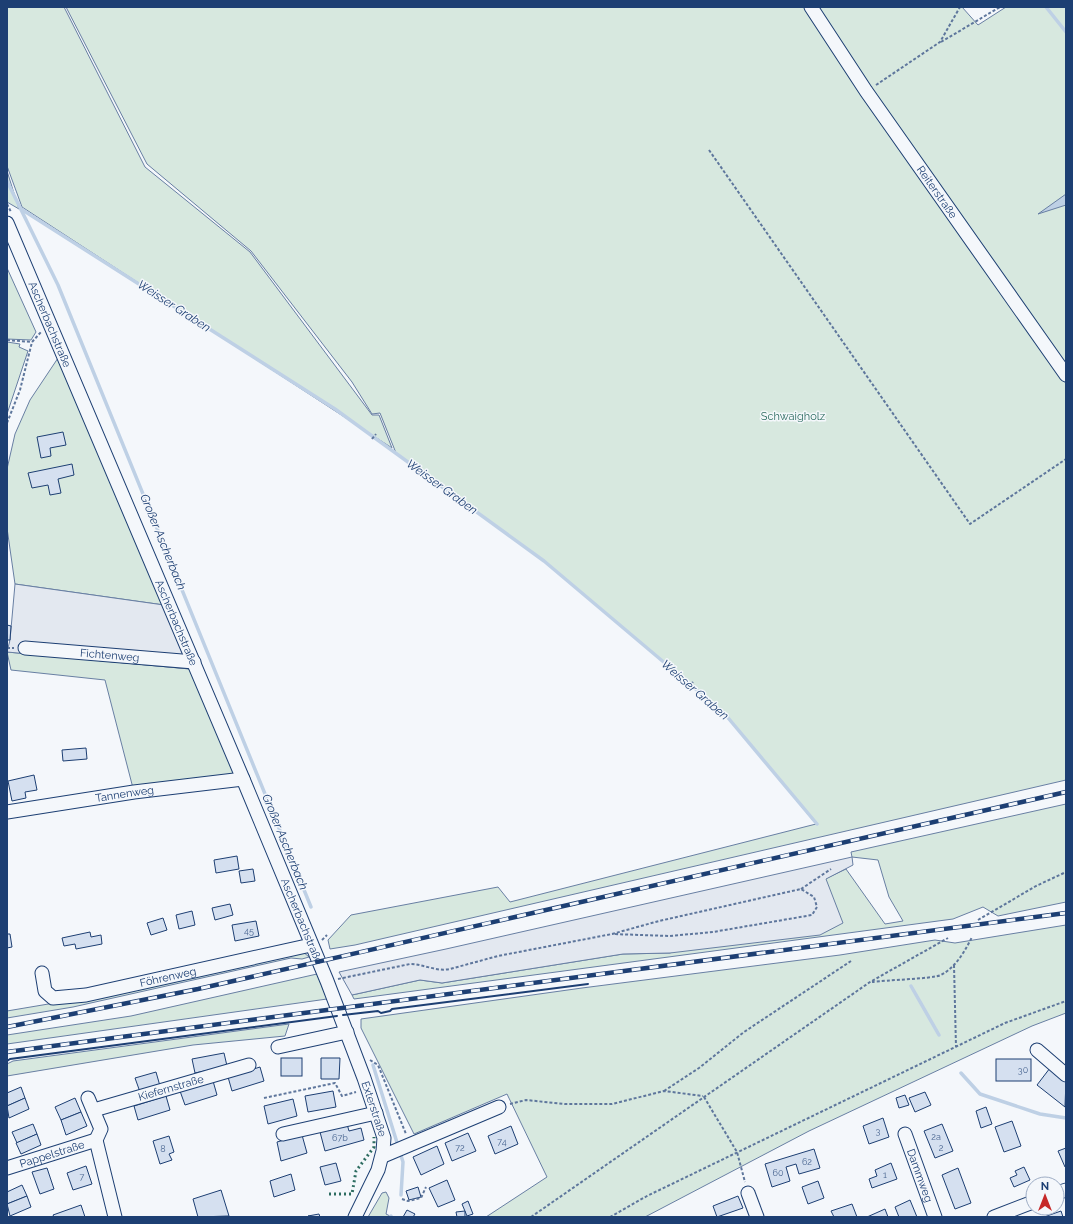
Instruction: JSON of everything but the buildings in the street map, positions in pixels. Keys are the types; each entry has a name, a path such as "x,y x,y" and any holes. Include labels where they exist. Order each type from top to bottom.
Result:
{"street":[{"name":"Reiterstraße","path":"811,7 866,91 1066,375"},
{"name":"Ascherbachstraße","path":"7,223 243,779 316,943 327,981 345,1028"},
{"name":"Fichtenweg","path":"25,648 194,662"},
{"name":"Tannenweg","path":"7,812 134,792 243,779"},
{"name":"Föhrenweg","path":"42,973 44,991 53,998 86,994 316,943"},
{"path":"278,1047 345,1028"},
{"name":"Exterstraße","path":"345,1028 384,1138 382,1156 378,1170 355,1217"},
{"path":"1036,1050 1066,1075"},
{"name":"Kiefernstraße","path":"94,1110 249,1065"},
{"path":"88,1098 101,1130 96,1140 115,1217"},
{"path":"382,1156 498,1107"},
{"path":"283,1134 376,1112"},
{"name":"Dammweg","path":"905,1134 935,1217"},
{"name":"Pappelstraße","path":"7,1168 96,1140"},
{"path":"748,1193 757,1217"},
{"path":"994,1217 1025,1205"}],"path":[{"path":"940,42 960,7"},
{"path":"866,91 940,42 1000,7"},
{"path":"709,150 970,524 1066,459"},
{"path":"7,423 20,390 24,366 32,342 50,324"},
{"path":"7,340 32,342"},
{"path":"372,439 376,434"},
{"path":"688,688 693,682"},
{"path":"327,981 410,964 420,964 443,971 498,956 612,934 659,921 800,889 832,869"},
{"path":"978,920 1036,886 1066,872"},
{"path":"612,934 670,936 720,931 812,915 817,907 814,897 800,889"},
{"path":"316,943 328,935"},
{"path":"870,982 940,975 954,965 972,937"},
{"path":"531,1217 870,982 948,938"},
{"path":"498,1107 526,1100 565,1104 612,1104 664,1090 699,1068 744,1032 851,961"},
{"path":"954,965 956,1047"},
{"path":"610,1217 647,1196 1005,1023 1066,1001"},
{"path":"378,1065 410,1144"},
{"path":"264,1098 335,1083 342,1096 367,1089"},
{"path":"664,1090 704,1096"},
{"path":"704,1096 737,1152 748,1193"},
{"path":"402,1199 408,1201 421,1198 426,1187"}],"green space":[{"path":"7,7 64,7 145,167 250,252 372,415 379,415 392,448 22,207 7,166"},
{"name":"Schwaigholz","path":"66,7 962,7 978,25 1006,7 1066,7 1066,780 355,945 330,949 328,940 351,915 498,887 510,902 816,824 724,713 544,561 396,453 380,413 372,414 352,382 251,251 147,164"},
{"path":"7,171 19,209 7,202"},
{"path":"7,268 36,332 31,340 7,339"},
{"path":"7,342 20,344 19,347 28,351 7,414"},
{"path":"60,355 164,605 15,584 7,528 7,469 15,434 30,400"},
{"path":"7,652 190,669 236,778 134,792 105,680 11,670"},
{"path":"1066,804 1066,902 998,916 983,907 953,919 354,999 352,995 420,980 442,983 623,954 670,953 846,869 885,924 903,921 889,897 878,860 852,857 851,852"},
{"path":"1066,925 1066,1013 1032,1026 809,1131 645,1217 486,1217 547,1177 507,1094 414,1134 361,1028 361,1019 582,988 840,955 935,940 955,943"},
{"path":"302,951 309,957 302,959 291,958 73,1007 7,1018 7,1011 72,1000"},
{"path":"317,974 327,999 7,1044 7,1035 131,1016"},
{"path":"289,1024 285,1036 193,1045 7,1076 7,1064 13,1061"},
{"path":"386,1192 389,1198 386,1214 390,1216 368,1217 382,1193"}],"shaded area":[{"path":"15,584 164,605 190,669 7,652 10,640"},
{"path":"852,857 853,865 826,879 843,923 820,935 670,953 623,954 442,983 420,980 352,995 339,972 446,949"}],"water":[{"path":"1066,194 1066,205 1038,214"}],"waterway":[{"path":"1046,7 1066,32"},
{"name":"Großer Ascherbach","path":"7,181 58,285 311,907"},
{"name":"Weisser Graben","path":"21,209 335,409 544,561 724,713 817,824"},
{"name":"Weisser Graben","path":"911,986 939,1035"},
{"name":"Großer Ascherbach","path":"373,1065 403,1162 401,1195"},
{"name":"Weisser Graben","path":"961,1073 980,1094 1040,1114 1066,1118"}],"railway":[{"path":"7,1027 198,989 1066,792"},
{"path":"7,1052 1066,913"}],"hedge":[{"path":"329,1194 352,1194 356,1171 374,1147 374,1137"}],"wall":[{"path":"343,1015 378,1011 381,1013 392,1009 588,984"},
{"path":"7,1061 10,1059 337,1016"}]}
